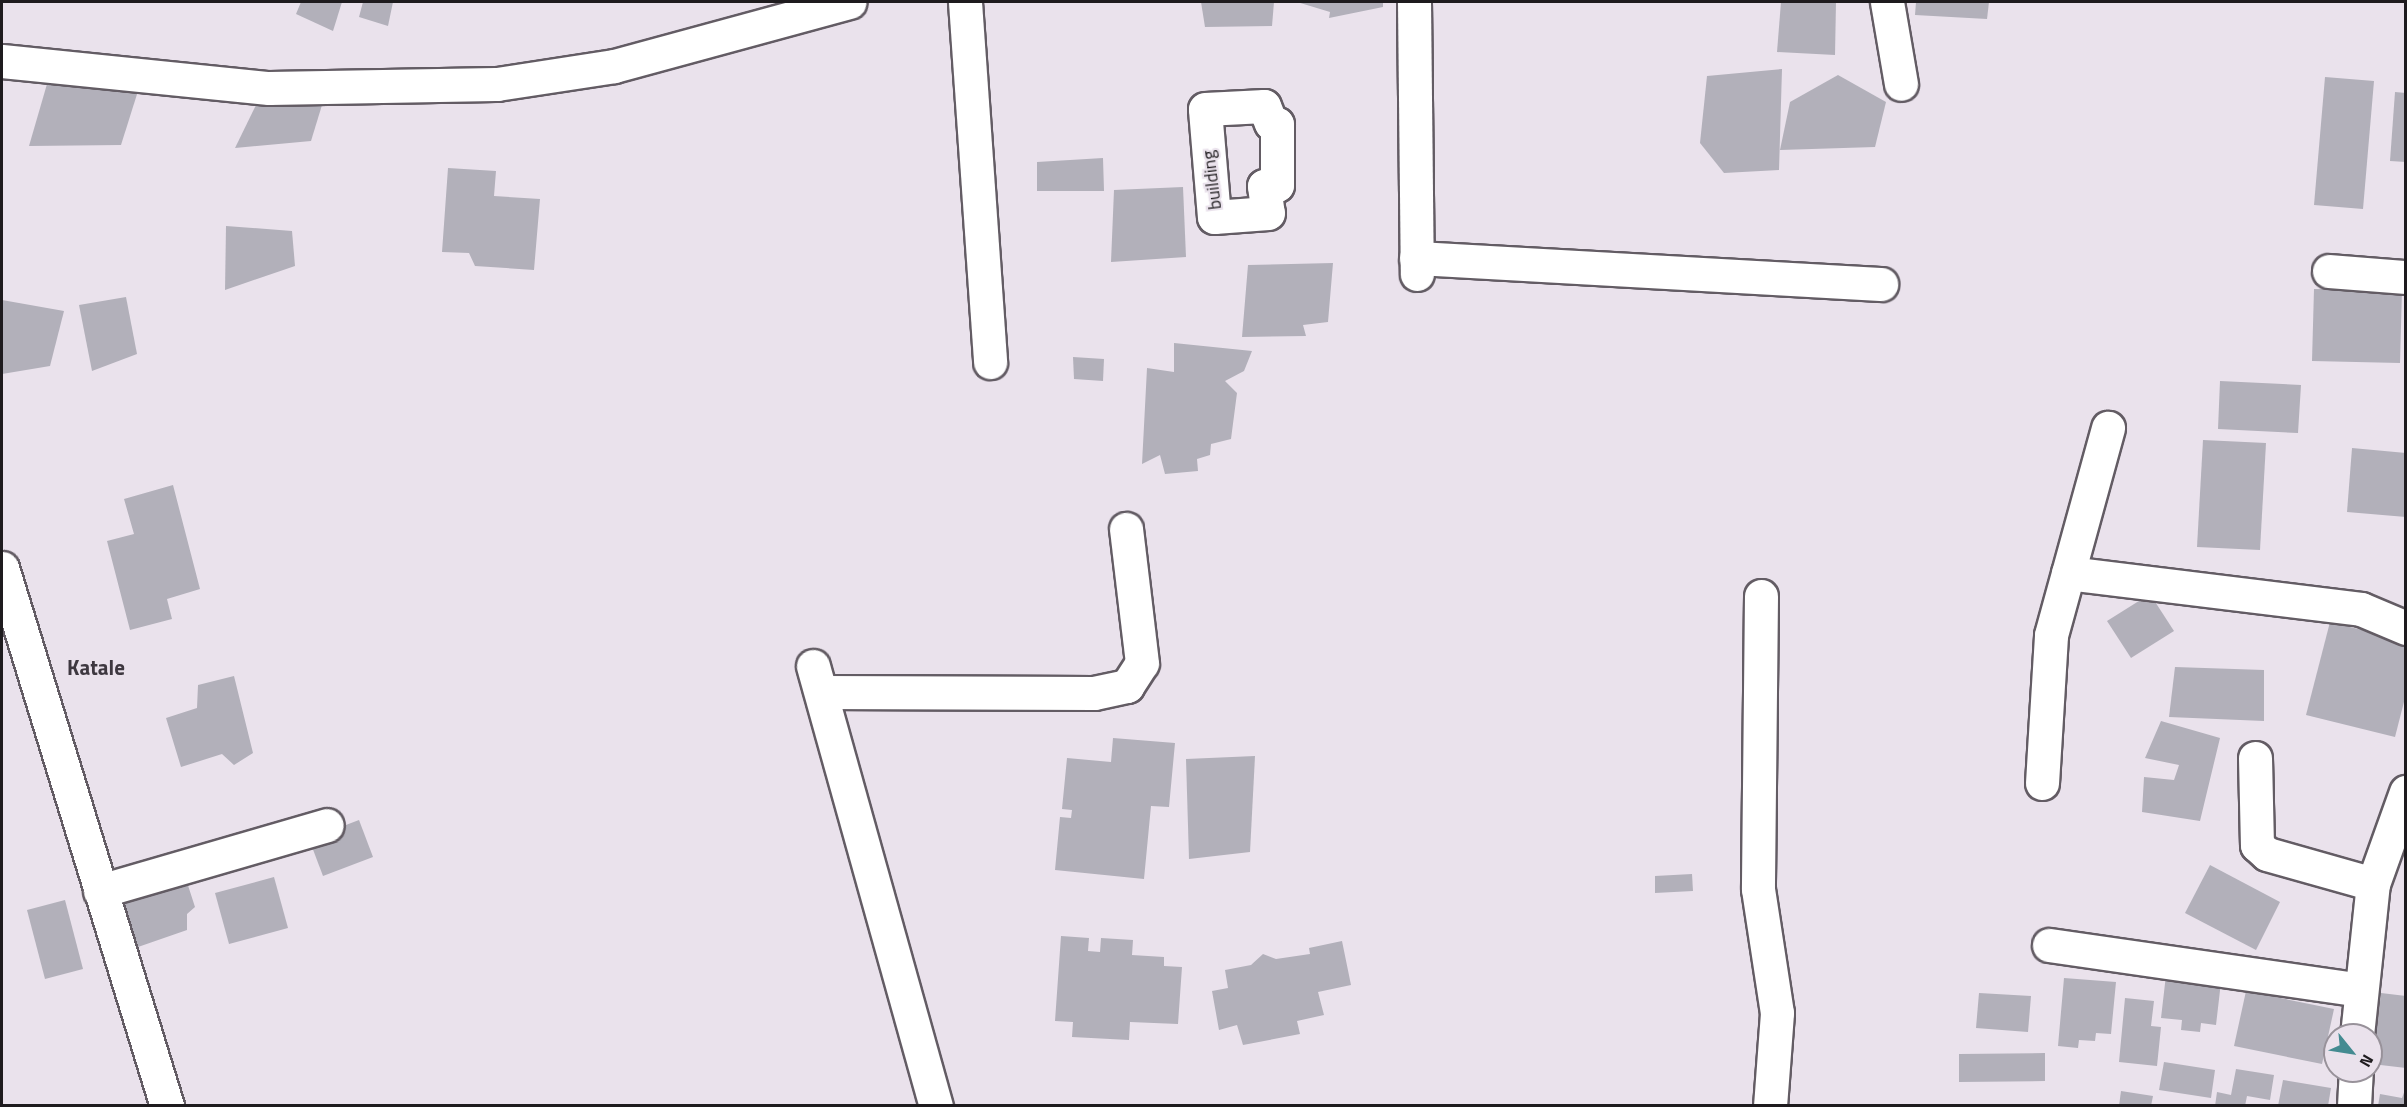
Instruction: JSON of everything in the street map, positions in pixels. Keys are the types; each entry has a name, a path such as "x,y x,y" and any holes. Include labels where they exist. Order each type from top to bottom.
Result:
{"street":[{"path":"2,62 269,88 497,84 614,66 764,13 849,2"},
{"path":"965,2 990,362"},
{"path":"1414,2 1416,266 1881,284"},
{"path":"1887,2 1901,84"},
{"path":"2329,271 2406,277"},
{"path":"2042,783 2051,635 2108,428"},
{"path":"936,1106 818,679 1094,693 1127,686 1142,663 1126,529"},
{"path":"2,568 167,1106"},
{"path":"2068,573 2361,609 2406,628"},
{"path":"1761,596 1758,889 1777,1013 1770,1106"},
{"path":"2255,758 2257,845 2267,854 2373,884"},
{"path":"2358,1023 2373,884 2406,792"},
{"path":"100,891 327,825"},
{"path":"2049,945 2360,990"},
{"path":"2354,1106 2355,1083"}],"building":[{"path":"301,2 342,2 333,31 296,14"},
{"path":"363,2 393,2 388,26 359,17"},
{"path":"1201,2 1274,2 1272,26 1205,27"},
{"path":"1297,2 1383,2 1383,7 1329,18 1330,12"},
{"path":"1781,2 1836,2 1835,55 1777,52"},
{"path":"1916,2 1989,2 1987,19 1915,15"},
{"path":"1782,69 1779,170 1724,173 1700,143 1707,76"},
{"path":"1838,75 1886,102 1875,147 1780,150 1790,102"},
{"path":"2325,77 2374,81 2363,209 2314,205"},
{"path":"47,84 138,91 121,145 29,146"},
{"path":"2395,92 2406,93 2406,162 2390,161"},
{"path":"257,103 322,105 311,141 235,148"},
{"path":"1103,158 1104,191 1037,191 1037,162"},
{"path":"448,168 496,171 494,196 540,199 534,270 475,266 469,253 442,252"},
{"path":"1183,187 1186,257 1111,262 1114,190"},
{"path":"226,226 292,231 295,266 225,290"},
{"path":"1333,263 1328,322 1303,325 1306,336 1242,337 1248,265"},
{"path":"2314,289 2402,290 2400,363 2312,361"},
{"path":"126,297 137,354 92,371 79,305"},
{"path":"2,300 64,311 50,366 2,374"},
{"path":"1174,343 1252,351 1244,371 1225,381 1237,393 1231,439 1211,444 1210,455 1197,459 1198,471 1165,474 1160,455 1142,464 1147,368 1174,372"},
{"path":"1073,357 1104,359 1103,381 1074,379"},
{"path":"2220,381 2301,385 2298,433 2218,429"},
{"path":"2203,440 2266,443 2260,550 2197,547"},
{"path":"2352,448 2406,453 2406,517 2347,512"},
{"path":"173,485 200,589 167,599 172,619 130,630 107,541 134,534 124,499"},
{"path":"2150,594 2174,631 2131,658 2107,621"},
{"path":"2330,622 2406,641 2406,694 2395,737 2306,715"},
{"path":"2175,667 2264,670 2264,721 2169,717"},
{"path":"234,676 253,753 234,765 222,754 181,767 166,718 197,708 198,685"},
{"path":"2161,721 2220,738 2200,821 2142,812 2144,777 2174,780 2179,765 2145,758"},
{"path":"1113,738 1175,743 1169,807 1151,806 1144,879 1055,870 1060,817 1071,818 1072,810 1062,809 1067,758 1111,762"},
{"path":"1255,756 1250,852 1189,859 1186,759"},
{"path":"359,820 373,857 323,876 309,839"},
{"path":"2210,865 2280,902 2256,950 2185,913"},
{"path":"184,873 195,907 187,914 187,930 138,947 120,895"},
{"path":"1692,874 1693,891 1655,893 1655,876"},
{"path":"274,877 288,928 229,944 215,893"},
{"path":"65,900 83,969 45,979 27,910"},
{"path":"1061,936 1089,938 1088,951 1100,952 1101,938 1133,940 1132,955 1164,957 1164,966 1182,967 1178,1024 1130,1022 1129,1040 1072,1037 1073,1022 1055,1021"},
{"path":"1342,941 1351,985 1318,992 1324,1015 1297,1021 1300,1034 1243,1045 1237,1025 1219,1030 1212,991 1228,988 1225,970 1251,965 1263,954 1276,959 1310,954 1309,948"},
{"path":"2166,975 2221,982 2216,1025 2201,1023 2200,1032 2181,1030 2182,1020 2161,1018"},
{"path":"2064,978 2116,982 2111,1034 2096,1033 2095,1041 2079,1040 2078,1048 2058,1046"},
{"path":"2246,991 2334,1009 2331,1023 2323,1023 2322,1064 2234,1046"},
{"path":"1979,993 2031,996 2028,1032 1976,1028"},
{"path":"2381,993 2406,996 2406,1068 2383,1065 2383,1023 2377,1023"},
{"path":"2125,998 2154,1001 2151,1026 2161,1027 2157,1066 2119,1062"},
{"path":"2045,1053 2045,1081 1959,1082 1959,1054"},
{"path":"2164,1062 2215,1070 2211,1098 2159,1090"},
{"path":"2236,1069 2274,1075 2270,1100 2247,1096 2245,1106 2215,1106 2217,1092 2231,1095"},
{"path":"2283,1080 2331,1088 2328,1106 2278,1106"},
{"path":"2406,1087 2406,1106 2378,1106 2380,1094 2402,1098"},
{"path":"2121,1091 2153,1096 2151,1106 2119,1106"}],"district":[{"name":"Katale","path":"96,667"}]}
